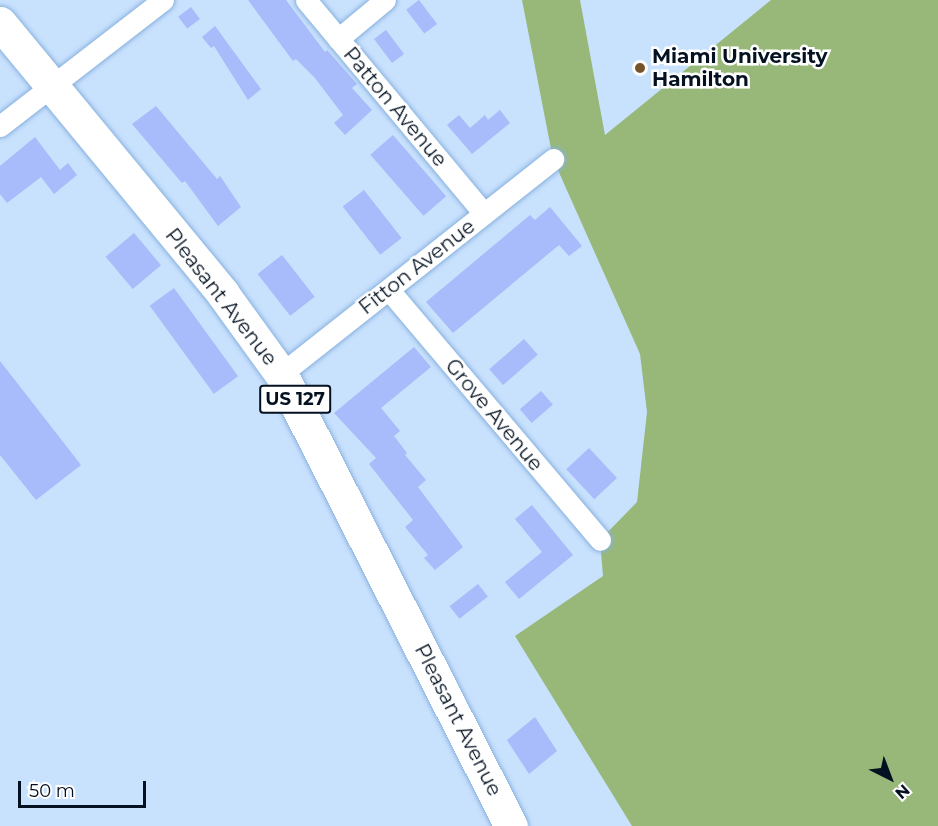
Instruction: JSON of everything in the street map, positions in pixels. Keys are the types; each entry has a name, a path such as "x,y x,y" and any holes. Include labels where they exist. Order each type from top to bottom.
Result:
{"main road":[{"name":"Pleasant Avenue","path":"0,23 223,294 281,374 511,826"}],"street":[{"path":"0,126 163,0"},
{"name":"Patton Avenue","path":"306,0 484,214"},
{"path":"338,39 385,0"},
{"name":"Fitton Avenue","path":"281,374 553,159"},
{"name":"Grove Avenue","path":"388,290 600,540"}],"green space":[{"path":"522,0 580,0 605,135 771,0 938,0 938,826 632,826 515,636 603,576 600,540 637,502 647,412 640,354 553,159"}],"building":[{"path":"248,0 286,0 325,52 327,50 357,84 352,88 372,110 345,135 334,123 343,115 315,78 296,59 293,61"},
{"path":"419,0 437,24 424,34 406,10"},
{"path":"191,7 200,19 187,29 178,17"},
{"path":"215,26 261,89 248,100 214,46 211,48 202,37"},
{"path":"386,30 404,54 392,63 374,39"},
{"path":"156,106 217,179 220,176 241,207 218,226 185,181 182,183 132,124"},
{"path":"500,110 510,123 472,154 447,125 459,115 470,128 485,115 488,120"},
{"path":"393,135 446,196 423,216 370,155"},
{"path":"35,137 60,170 68,163 77,175 54,194 41,177 7,203 0,194 0,166"},
{"path":"364,190 402,238 380,255 343,207"},
{"path":"550,207 582,246 569,256 559,245 453,333 426,302 530,215 535,220"},
{"path":"134,233 161,265 133,289 106,257"},
{"path":"282,255 315,297 290,316 258,274"},
{"path":"174,288 238,376 214,394 150,306"},
{"path":"524,339 538,355 503,385 489,369"},
{"path":"414,347 431,367 381,408 400,431 394,436 407,453 405,455 426,480 418,487 463,547 435,570 424,558 428,555 405,527 413,520 369,464 376,458 334,413"},
{"path":"0,361 81,465 36,500 0,455"},
{"path":"541,391 553,405 532,423 520,409"},
{"path":"589,448 617,478 594,499 566,469"},
{"path":"532,505 573,555 519,599 505,582 542,552 515,519"},
{"path":"478,584 488,597 459,619 450,606"},
{"path":"535,717 557,751 529,774 507,740"}],"place":[{"name":"Miami University Hamilton","path":"640,68"}]}
